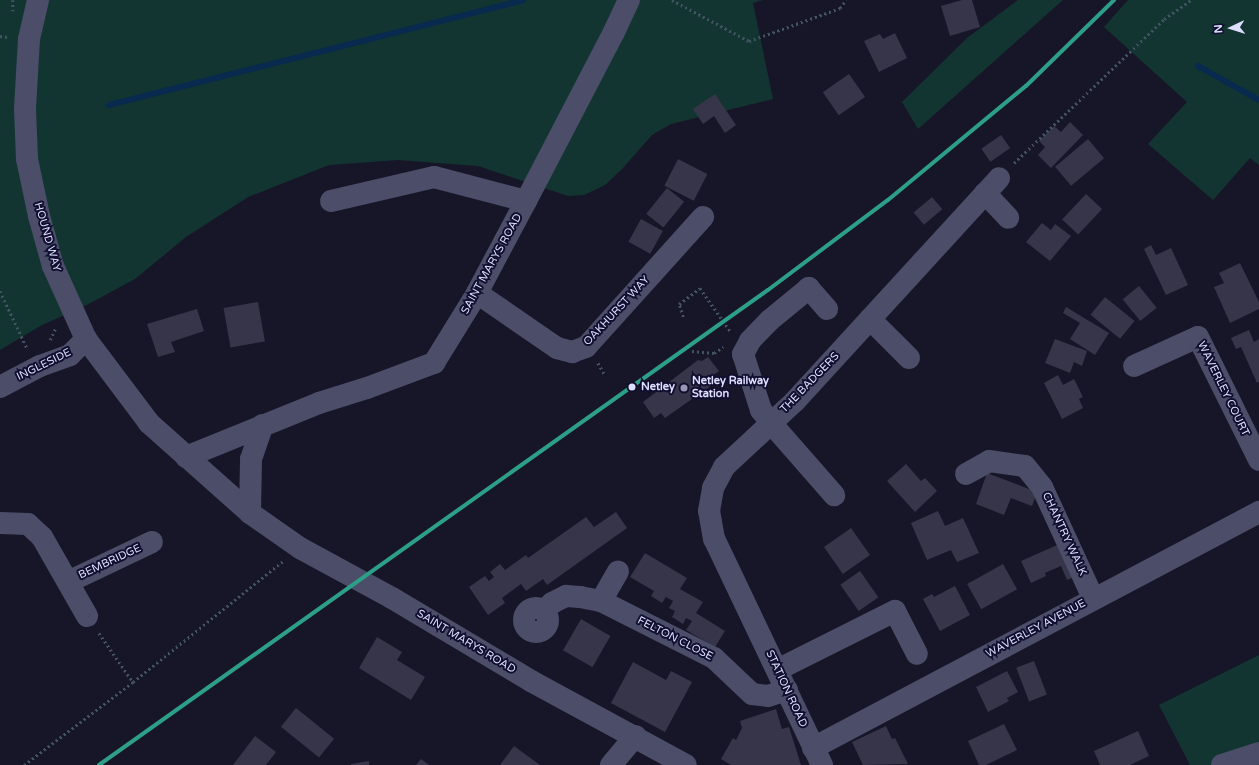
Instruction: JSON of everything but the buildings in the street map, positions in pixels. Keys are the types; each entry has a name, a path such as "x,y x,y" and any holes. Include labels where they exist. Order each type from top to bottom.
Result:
{"street":[{"name":"HOUND WAY","path":"38,0 29,39 26,79 27,159 39,216 53,266 86,339 148,423 186,458"},
{"name":"SAINT MARYS ROAD","path":"629,0 526,202 477,293 434,363 367,388 319,403 186,458 294,553 392,598 531,681 686,765"},
{"path":"331,201 434,177 526,202"},
{"name":"THE BADGERS","path":"750,614 714,539 709,511 712,488 724,467 795,401 1000,178"},
{"path":"985,193 1008,218"},
{"name":"OAKHURST WAY","path":"477,293 557,348 572,352 586,347 703,217"},
{"path":"827,309 810,288 770,320 750,341 743,354 761,410 834,495"},
{"path":"870,319 909,358"},
{"name":"WAVERLEY COURT","path":"1134,366 1198,337 1259,460"},
{"name":"INGLESIDE","path":"0,387 40,366 70,355 86,339"},
{"path":"250,513 251,459 263,425"},
{"name":"CHANTRY WALK","path":"966,474 989,461 1025,466 1042,487 1093,598"},
{"name":"WAVERLEY AVENUE","path":"818,756 1093,598 1259,512"},
{"name":"BEMBRIDGE","path":"0,523 28,524 42,537 86,616"},
{"name":"BEMBRIDGE","path":"68,582 152,542"},
{"path":"601,601 618,571"},
{"name":"FELTON CLOSE","path":"544,610 552,603 566,596 601,601 714,658 752,694 768,696 787,690"},
{"path":"777,670 895,611 917,654"},
{"name":"STATION ROAD","path":"750,614 818,756"},
{"path":"611,765 635,736"},
{"path":"1222,765 1259,753"}],"path":[{"path":"12,7 13,0"},
{"path":"672,0 749,41 840,8 846,0"},
{"path":"1000,178 1164,18 1191,0"},
{"path":"683,316 679,304 700,288 736,339"},
{"path":"0,291 30,355"},
{"path":"692,351 714,353"},
{"path":"24,765 132,682 294,553"},
{"path":"86,616 132,682"}],"green space":[{"path":"0,0 763,0 753,3 773,99 671,124 652,135 622,169 605,185 584,195 568,196 478,166 398,160 329,165 248,197 186,237 135,279 83,307 42,325 0,350"},
{"path":"1018,0 1063,0 918,129 902,102 967,38"},
{"path":"1128,0 1259,0 1259,165 1250,158 1213,200 1148,144 1187,102 1104,27"},
{"path":"1259,655 1259,765 1190,765 1159,705"}],"waterway":[{"path":"109,105 523,0"},
{"path":"1198,66 1259,100"}],"transit line":[{"path":"99,765 768,290 888,200 1026,86 1114,0"}],"place":[{"name":"Netley","path":"632,387"},
{"name":"Netley Railway Station","path":"684,388"}]}
